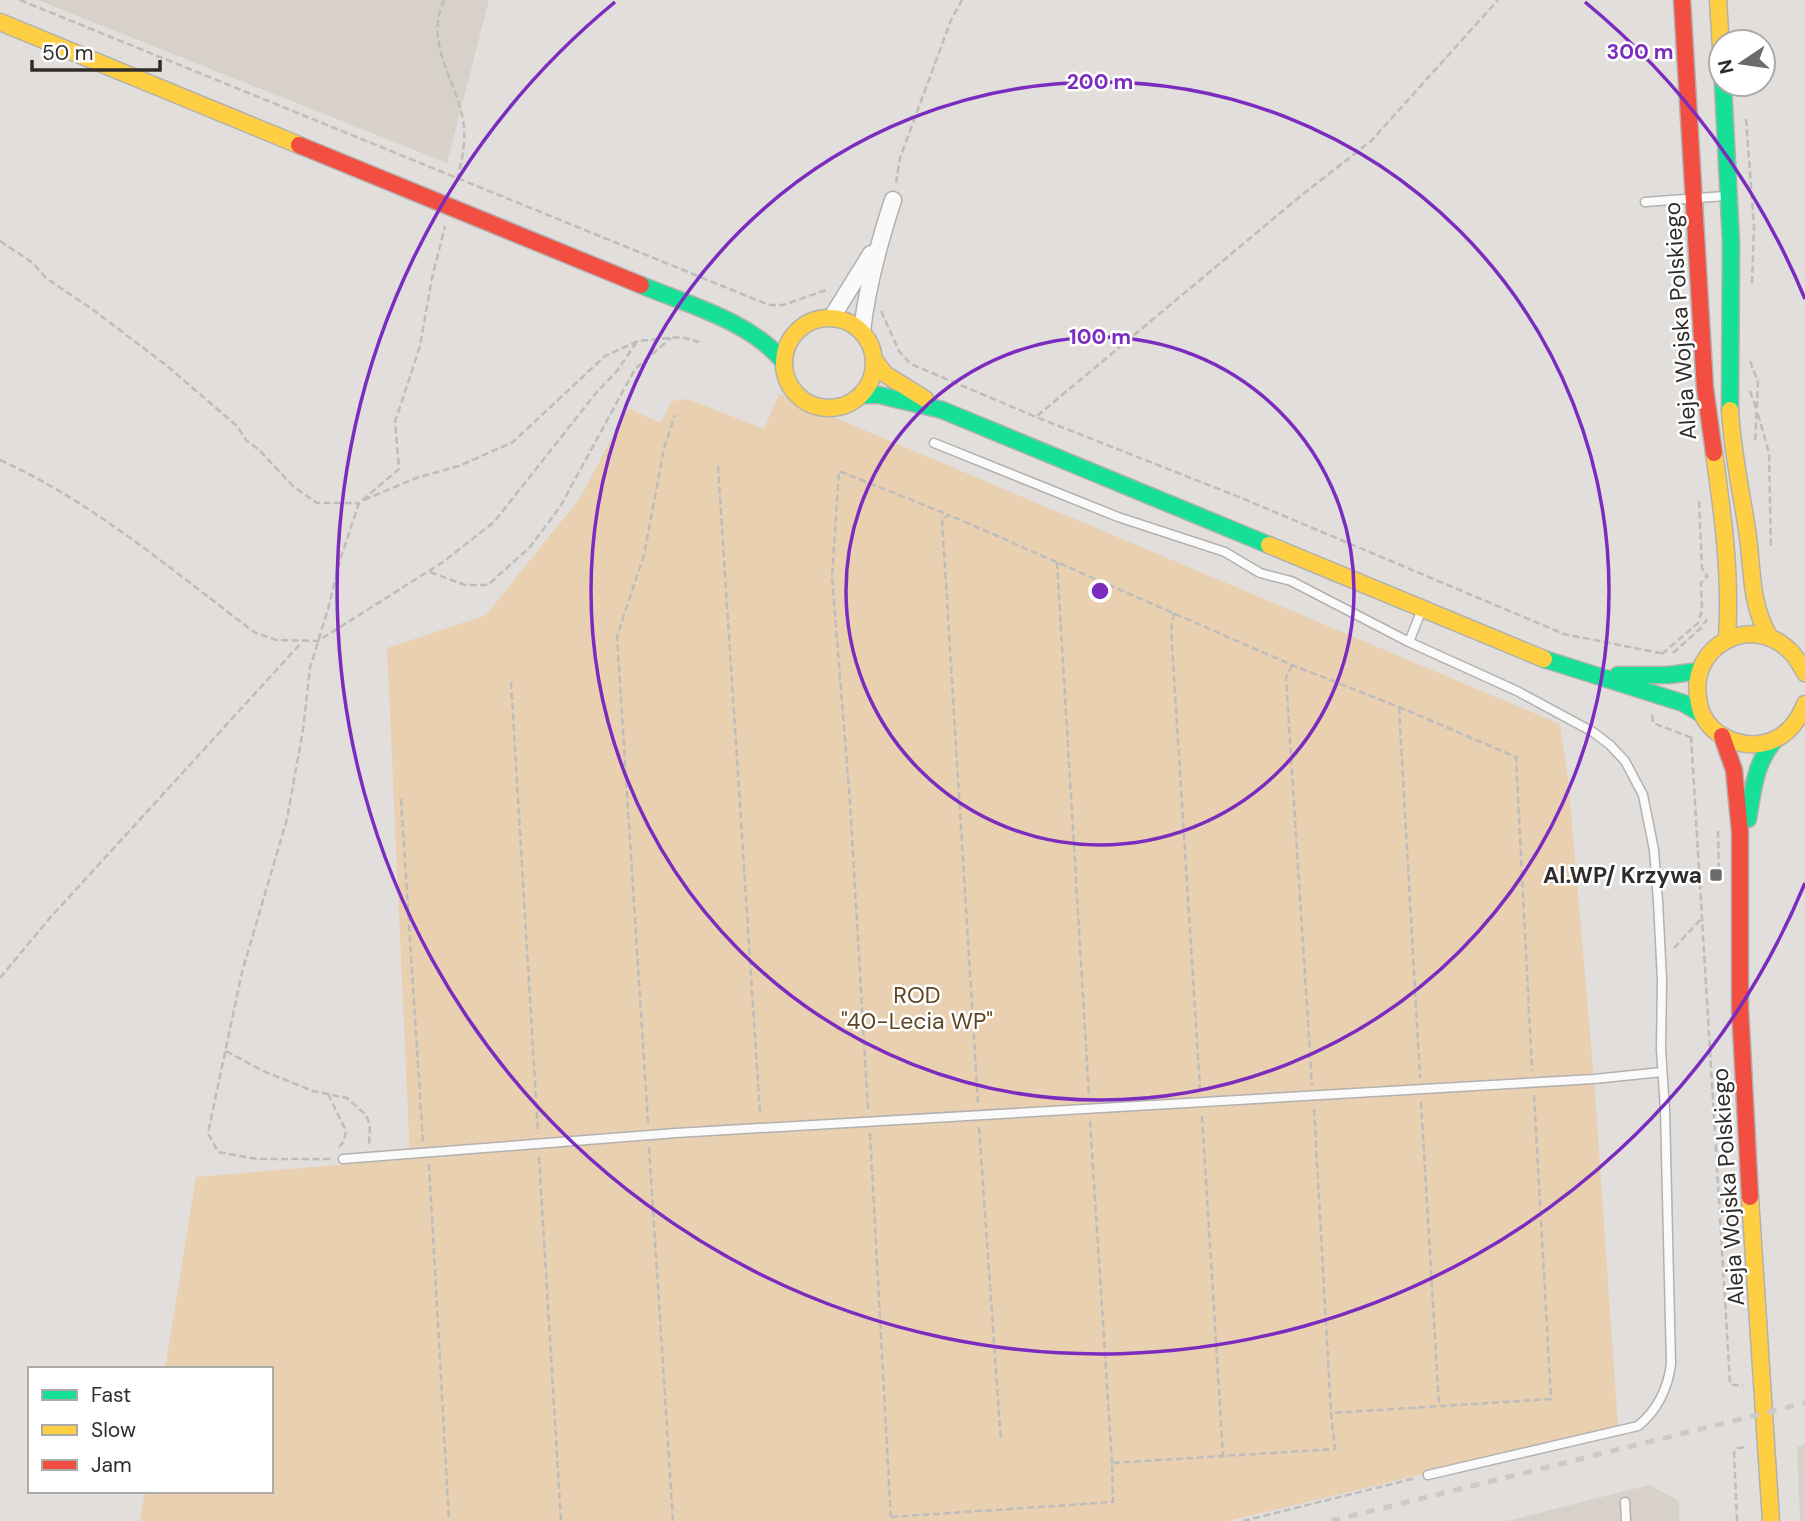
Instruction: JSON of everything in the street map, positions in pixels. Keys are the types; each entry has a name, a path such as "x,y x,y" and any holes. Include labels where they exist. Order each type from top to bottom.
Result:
{"main road":[{"name":"Aleja Wojska Polskiego","path":"1682,0 1705,388 1727,546 1727,637"},
{"path":"1718,0 1720,28"},
{"path":"0,22 732,323 775,350 784,362"},
{"name":"Aleja Wojska Polskiego","path":"1724,98 1731,242 1731,423 1748,535 1753,596 1769,636"},
{"path":"732,323 782,331 832,317 843,319 862,331 869,340 875,361 885,374 942,410"},
{"path":"782,331 787,347 784,362 787,379 792,388 807,402 827,408 847,404 860,395 870,382 875,361"},
{"path":"860,395 879,395 942,410 1552,662 1683,703 1702,714"},
{"path":"1702,714 1696,692 1699,671 1709,652 1727,637 1748,633 1769,636 1795,654 1805,673"},
{"path":"1597,675 1669,676 1699,671"},
{"name":"Aleja Wojska Polskiego","path":"1742,850 1757,764 1766,748 1794,726 1805,704"},
{"name":"Aleja Wojska Polskiego","path":"1702,714 1731,751 1735,766 1742,850 1739,951 1741,1028 1771,1521"},
{"path":"1721,736 1743,744 1756,745 1776,739"}],"street":[{"path":"862,331 865,299 893,200"},
{"path":"832,317 880,240"}],"lane":[{"path":"1645,202 1729,196"},
{"path":"934,443 1118,517 1225,552 1260,573 1290,581 1409,642 1517,691 1610,745 1625,761 1643,795 1654,850 1662,961 1662,1072 1671,1364 1669,1379 1650,1417 1637,1426 1428,1475"},
{"path":"1409,642 1422,607"},
{"path":"343,1159 761,1128 1533,1083 1662,1072"},
{"path":"1625,1502 1626,1521"}],"path":[{"path":"444,0 437,26 438,44 462,116 464,150 457,179"},
{"path":"893,200 900,158 951,20 962,0"},
{"path":"1037,417 1303,194 1371,141 1498,0"},
{"path":"343,1159 257,1159 218,1152 208,1133 242,972 288,819 310,668 359,503 398,469 395,422 420,346 432,278 450,208"},
{"path":"0,241 33,263 46,278 166,365 237,426 246,440 294,487 317,503 359,503 416,478 459,466 513,442 605,356 638,341 681,337 699,342"},
{"path":"430,572 465,584 488,585 530,547 560,507 635,369 672,337"},
{"path":"0,460 41,479 125,534 254,632 276,640 318,641 430,572 494,522 596,393 617,371 638,341"},
{"path":"673,1521 617,636 644,555 664,448 675,415"},
{"path":"718,466 761,1128"},
{"path":"1057,562 1113,1502 891,1519 850,803 832,577 839,471 949,515 1057,562 1174,613 1292,665 1516,757 1551,1399 1331,1413"},
{"path":"949,515 943,519 1001,1442"},
{"path":"1174,613 1171,630 1223,1456"},
{"path":"0,978 50,919 303,641"},
{"path":"1632,648 1671,656"},
{"path":"1112,1463 1335,1449 1286,678 1292,665"},
{"path":"511,682 561,1521"},
{"path":"1399,707 1439,1406"},
{"path":"1691,738 1730,1383"},
{"path":"401,799 421,1138 428,1152 449,1521"},
{"path":"1662,961 1702,918"},
{"path":"226,1051 263,1071 313,1091 347,1098 366,1115 370,1125 369,1147"},
{"path":"328,1094 346,1131 344,1141 335,1150"},
{"path":"322,1159 329,1155"},
{"path":"1735,1450 1737,1521"},
{"path":"1243,1521 1428,1475"}],"shaded area":[{"path":"38,0 489,0 447,163"},
{"path":"1805,1444 1805,1521 1800,1521 1797,1447"},
{"path":"1649,1485 1679,1501 1679,1521 1507,1521"}],"green space":[{"name":"ROD \"40-Lecia WP\"","path":"779,394 1560,724 1568,778 1594,1079 1618,1427 1228,1521 140,1521 145,1493 273,1493 273,1367 165,1367 196,1177 410,1159 387,648 486,615 580,498 628,408 661,423 672,401 688,399 764,429"}],"railway":[{"path":"1331,1521 1805,1403"}],"traffic: fast":[{"path":"1724,98 1731,242 1730,410"},
{"path":"641,285 736,325 754,335 784,362"},
{"path":"860,395 879,395 942,410 1269,545"},
{"path":"1544,659 1683,703 1702,714"},
{"path":"1618,675 1669,675 1699,671"},
{"path":"1748,819 1759,766 1776,739"}],"traffic: slow":[{"path":"1718,0 1720,28"},
{"path":"0,22 299,145"},
{"path":"829,318 846,321 861,331 871,346 874,363 871,380 861,395 846,405 829,408 812,405 797,395 787,380 784,363 787,346 797,331 812,321 829,318"},
{"path":"875,361 885,374 925,399"},
{"path":"1730,410 1755,597 1769,636"},
{"path":"1714,453 1727,567 1727,637"},
{"path":"1269,545 1544,659"},
{"path":"1805,673 1792,653 1775,640 1758,635 1742,635 1727,640 1714,650 1704,663 1698,679 1698,697 1707,723 1719,734 1741,743 1759,744 1782,736 1798,719 1805,704"},
{"path":"1750,1197 1771,1521"}],"traffic: jam":[{"path":"1682,0 1705,388 1714,453"},
{"path":"299,145 641,285"},
{"path":"1722,736 1734,770 1740,832 1740,1008 1750,1197"}],"place":[{"name":"Al.WP/ Krzywa","path":"1716,875"}]}
